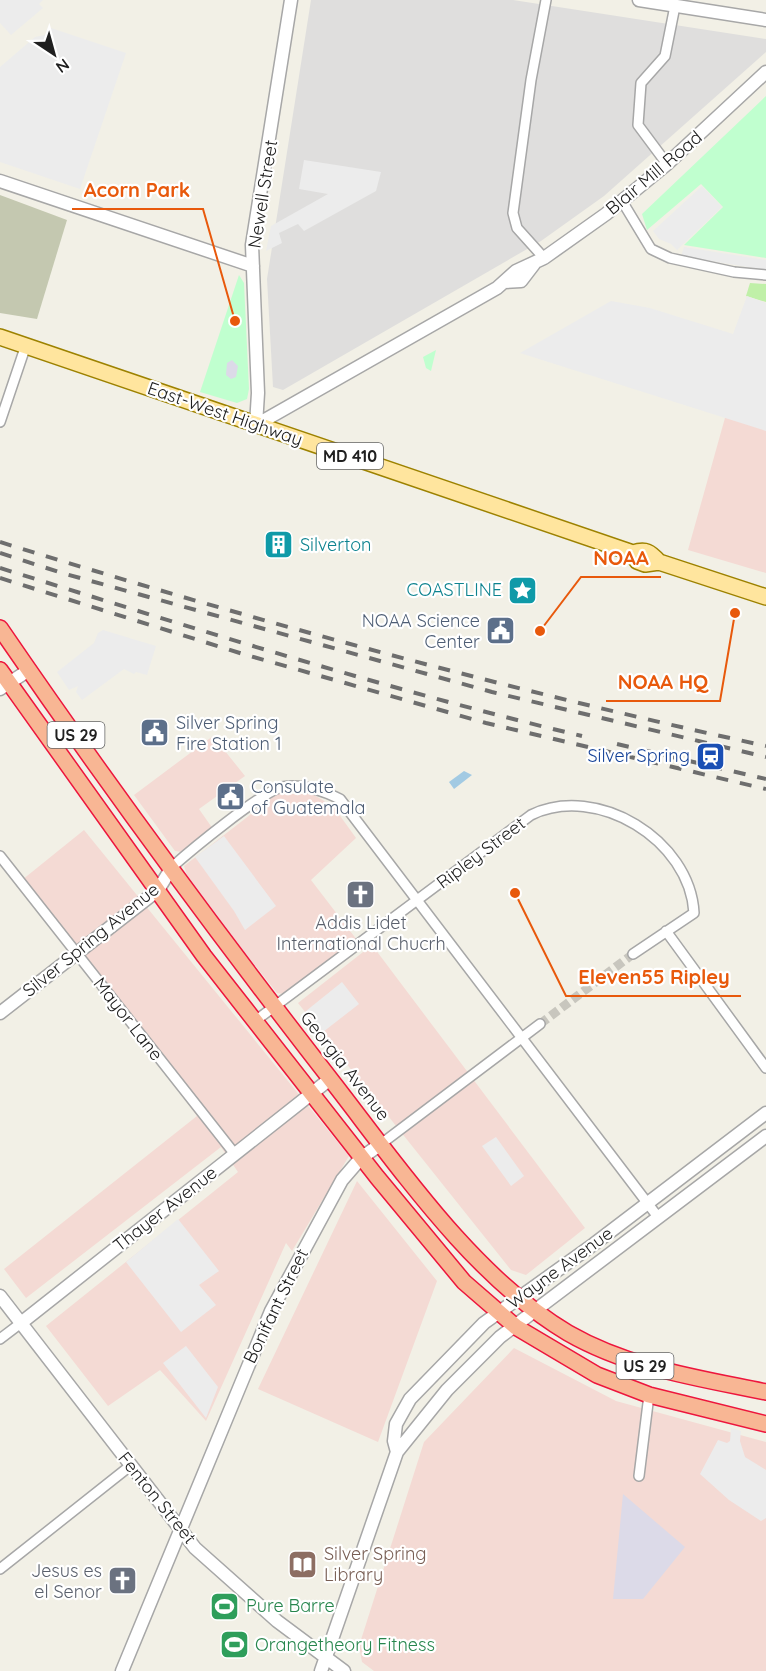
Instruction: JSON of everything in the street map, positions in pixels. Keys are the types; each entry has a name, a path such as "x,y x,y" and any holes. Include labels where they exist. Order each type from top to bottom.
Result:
{"highway":[{"name":"Georgia Avenue","path":"0,628 274,1007 451,1230 520,1297 568,1333 651,1368 766,1392"},
{"name":"US 29","path":"0,670 5,686 71,769 204,956 362,1158 464,1282 516,1326 597,1375 649,1395 766,1424"},
{"path":"71,769 91,755"}],"main road":[{"name":"East-West Highway","path":"0,338 11,339 24,347 633,553 637,561 645,564 659,561 766,597"},
{"name":"East-West Highway","path":"0,345 6,351 24,347"}],"street":[{"name":"Newell Street","path":"256,425 258,393 252,245 291,0"},
{"path":"539,261 517,228 513,213 531,80 546,0"},
{"path":"639,0 766,20"},
{"path":"667,164 638,125 641,83 665,56 675,6"},
{"name":"Blair Mill Road","path":"256,425 504,282 521,281 539,261 622,201 667,164 766,72"},
{"path":"0,181 253,267"},
{"path":"622,201 651,249 670,258 734,272 766,275"},
{"path":"0,422 24,347"},
{"path":"5,686 29,670"},
{"name":"Silver Spring Avenue","path":"0,1013 158,890 172,867 262,797 276,789 300,786 321,790 340,799 658,1217"},
{"name":"Ripley Street","path":"255,1021 531,815 566,805 612,814 642,828 675,860 686,879 694,913 666,932"},
{"name":"Mayor Lane","path":"0,856 234,1153"},
{"path":"633,954 666,932 766,1068"},
{"name":"Bonifant Street","path":"122,1671 271,1311 342,1180 362,1158 540,1024"},
{"name":"Thayer Avenue","path":"0,1339 330,1079"},
{"name":"Wayne Avenue","path":"397,1452 396,1424 410,1399 484,1323 766,1113"},
{"name":"Wayne Avenue","path":"321,1671 397,1452 468,1367 500,1337 766,1136"},
{"name":"Fenton Street","path":"0,1296 181,1529 225,1576 344,1671"},
{"path":"639,1476 649,1395"},
{"path":"0,1569 130,1466"}],"shaded area":[{"path":"0,0 43,0 39,4 43,8 11,35 0,23"},
{"path":"311,0 513,0 766,39 766,52 604,196 541,241 283,390 273,387 267,279"},
{"path":"48,27 126,53 80,189 0,162 0,67 35,37 45,35"},
{"path":"304,160 381,172 376,191 304,231 298,224 279,233 282,243 266,251 271,226 328,194 299,189"},
{"path":"702,186 722,207 677,250 671,244 659,239 653,231"},
{"path":"0,195 67,220 37,319 0,313"},
{"path":"684,247 766,260 766,270 681,256"},
{"path":"747,296 766,303 766,431 520,353 611,301 650,308 733,334"},
{"path":"751,325 766,325 766,573 688,550"},
{"path":"232,360 238,366 236,377 231,379 226,375 227,363"},
{"path":"103,630 156,646 147,675 136,672 134,674 124,669 82,700 76,692 78,686 69,690 57,672 94,643 98,633"},
{"path":"213,736 245,776 199,809 213,829 182,852 175,851 134,795"},
{"path":"277,794 312,794 333,806 356,838 311,880 357,940 283,994 277,993 242,949 187,875 184,866"},
{"path":"84,830 349,1156 292,1251 286,1243 206,1421 160,1370 108,1406 46,1326 238,1172 221,1147 26,1298 4,1269 197,1116 22,880"},
{"path":"224,836 276,906 245,930 195,857"},
{"path":"372,945 585,1228 526,1275 511,1270 298,1003"},
{"path":"342,982 359,1004 323,1032 306,1011"},
{"path":"496,1137 524,1176 511,1186 482,1146"},
{"path":"357,1181 437,1281 378,1442 258,1389"},
{"path":"178,1219 219,1271 199,1285 216,1305 181,1332 126,1262"},
{"path":"186,1346 218,1387 206,1418 163,1363"},
{"path":"514,1348 616,1401 766,1442 766,1671 374,1671 362,1662 359,1646 424,1442"},
{"path":"731,1428 741,1431 740,1441 745,1457 766,1470 766,1518 761,1521 729,1500 700,1474 718,1440 727,1443 730,1441"},
{"path":"623,1494 685,1547 643,1599 613,1599"}],"green space":[{"path":"766,96 766,258 684,245 723,207 701,184 647,230 642,214"},
{"path":"239,275 244,283 249,389 247,399 237,403 200,392"},
{"path":"750,283 766,284 766,302 746,296"},
{"path":"436,350 431,371 426,368 423,357"}],"water":[{"path":"464,771 472,775 454,789 449,782"}],"tunnel":[{"path":"540,1024 633,954"}],"railway":[{"path":"0,542 190,599 381,652 573,701 766,746"},
{"path":"0,553 62,573 492,692 766,757"},
{"path":"0,568 362,678 582,736"},
{"path":"0,578 243,654 486,723 766,789"},
{"path":"617,744 766,779"}],"place":[{"name":"Acorn Park","path":"235,321"},
{"name":"Silverton","path":"279,545"},
{"name":"COASTLINE","path":"523,590"},
{"name":"NOAA HQ","path":"735,613"},
{"name":"NOAA Science Center","path":"501,631"},
{"name":"NOAA","path":"540,631"},
{"name":"Silver Spring Fire Station 1","path":"155,733"},
{"name":"Silver Spring","path":"711,756"},
{"name":"Consulate of Guatemala","path":"230,797"},
{"name":"Eleven55 Ripley","path":"515,893"},
{"name":"Addis Lidet International Chucrh","path":"361,894"},
{"name":"Silver Spring Library","path":"303,1564"},
{"name":"Jesus es el Senor","path":"123,1581"},
{"name":"Pure Barre","path":"225,1606"},
{"name":"Orangetheory Fitness","path":"234,1645"}]}
